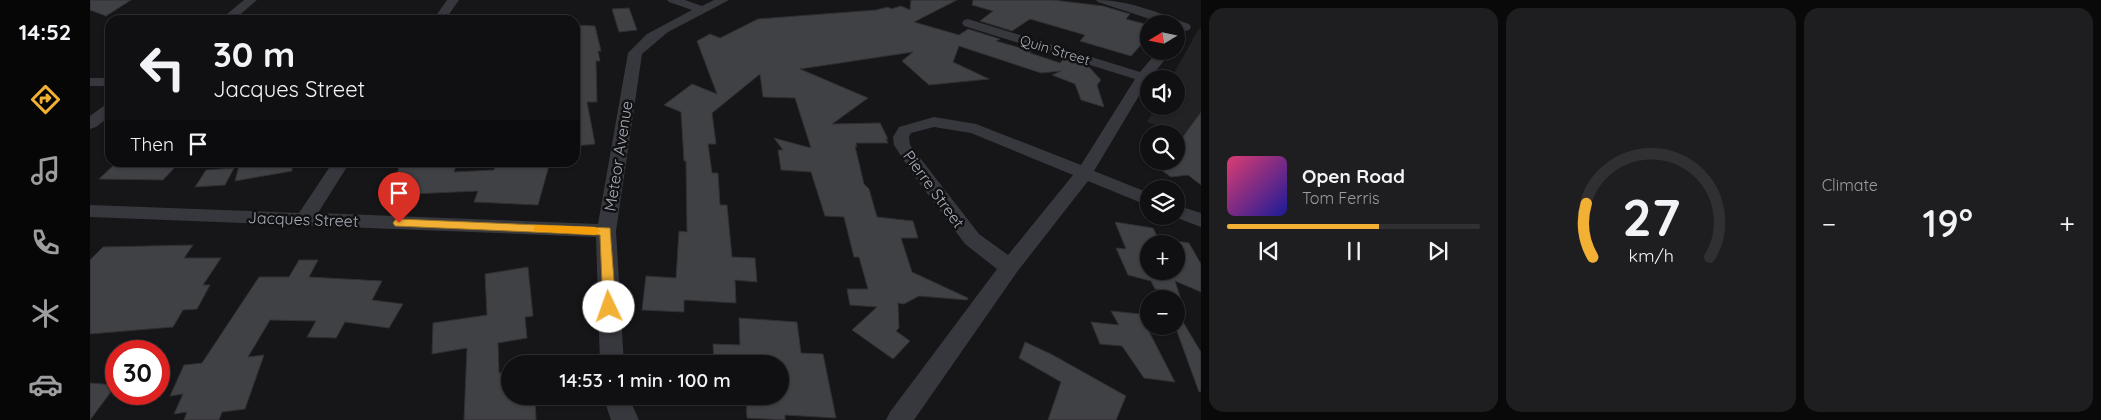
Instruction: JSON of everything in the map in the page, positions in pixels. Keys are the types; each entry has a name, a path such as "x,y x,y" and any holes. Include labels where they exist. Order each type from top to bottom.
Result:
{"street":[{"path":"232,15 251,0"},
{"path":"443,15 453,0"},
{"path":"673,0 703,10"},
{"name":"Meteor Avenue","path":"612,355 606,231 635,53 641,44 652,37 724,0"},
{"path":"1102,0 1148,15"},
{"name":"Quin Street","path":"968,23 1140,76"},
{"path":"1185,27 1201,23"},
{"path":"1149,70 1157,60"},
{"path":"90,82 105,82"},
{"path":"899,420 1010,267 1084,174 1140,82"},
{"path":"90,124 105,112"},
{"name":"Pierre Street","path":"1010,267 983,249 966,232 902,145 901,136 905,130 934,122 976,129 1084,174"},
{"path":"305,219 339,167"},
{"path":"1084,174 1140,196"},
{"name":"Jacques Street","path":"90,211 606,231"},
{"path":"1185,214 1201,220"},
{"path":"618,405 621,414 626,420"}],"shaded area":[{"path":"1199,28 1201,28 1201,141 1185,135 1185,125 1156,125 1147,122 1151,115 1185,115 1185,70 1176,70 1181,60 1185,60 1185,54"}],"building":[{"path":"90,0 131,0 105,16 90,10"},
{"path":"911,0 957,0 914,22 959,35 968,29 1000,39 996,41 1031,51 1030,53 1060,63 1064,59 1089,67 1101,80 1097,85 1104,107 1081,100 1075,84 1052,75 1061,71 1041,73 959,46 953,62 989,79 929,85 902,61 913,52 800,69 868,98 832,124 880,123 888,139 886,139 888,143 856,143 857,147 855,146 864,184 869,189 877,217 913,221 918,238 901,238 912,272 968,298 967,300 919,296 904,304 898,303 899,328 896,331 910,341 893,359 852,330 877,307 850,305 847,289 868,289 859,257 854,257 844,217 825,216 811,172 781,170 778,150 783,150 774,138 811,148 795,98 763,97 760,74 712,113 716,144 708,144 712,173 718,173 720,205 727,205 732,257 755,258 757,282 735,280 736,303 684,300 684,312 642,310 646,276 676,278 679,231 687,232 686,161 684,161 681,112 664,105 692,84 717,94 697,41 710,34 720,38 758,19 876,10 888,7 891,9 901,6 910,10"},
{"path":"973,0 1053,0 1103,6 1130,14 1126,19 1140,23 1140,46 1131,56 1080,41 1085,35 1030,19 1012,31 980,21 993,11 972,5"},
{"path":"629,8 637,30 619,32 612,9"},
{"path":"580,25 595,26 601,51 598,51 600,61 596,61 597,102 587,102 595,144 580,146"},
{"path":"1201,112 1201,185 1188,175 1171,177 1161,170 1185,170 1185,134"},
{"path":"112,167 175,167 163,180 99,179"},
{"path":"239,167 292,167 292,171 235,181"},
{"path":"399,167 456,167 454,172 494,170 495,167 549,167 538,205 474,202 478,191 389,195"},
{"path":"234,168 225,185 195,187 206,170"},
{"path":"1115,222 1153,228 1156,235 1140,235 1140,278 1128,275 1116,248 1126,249"},
{"path":"1185,242 1189,243 1201,264 1201,292 1175,281 1178,290 1155,289 1151,281 1147,280 1185,280"},
{"path":"193,245 184,258 221,258 203,285 210,285 197,309 183,310 173,327 90,334 90,260 103,247"},
{"path":"299,260 318,260 309,277 382,281 372,300 403,304 389,328 345,322 336,338 307,337 316,321 270,320 248,357 264,355 245,409 222,412 219,420 184,420 187,412 174,414 183,394 170,396 184,365 202,363 259,277 289,277"},
{"path":"528,267 533,316 525,317 527,338 498,343 499,373 501,373 501,405 535,405 536,420 464,420 467,348 432,354 433,323 487,315 485,274"},
{"path":"1111,311 1140,314 1140,335 1151,335 1175,382 1144,378 1122,346 1100,344 1091,322 1119,325"},
{"path":"739,318 797,322 801,353 823,354 836,418 785,415 785,420 747,418 746,405 789,405 789,355 714,355 713,344 740,345"},
{"path":"1185,325 1201,352 1201,391 1199,392 1178,335 1185,335"},
{"path":"1025,342 1051,354 1126,396 1116,420 1048,420 1061,382 1019,358"},
{"path":"90,383 105,384 105,400 90,420"}],"slow traffic":[{"path":"539,229 595,231"}],"route":[{"path":"399,223 606,231 609,307"}]}
